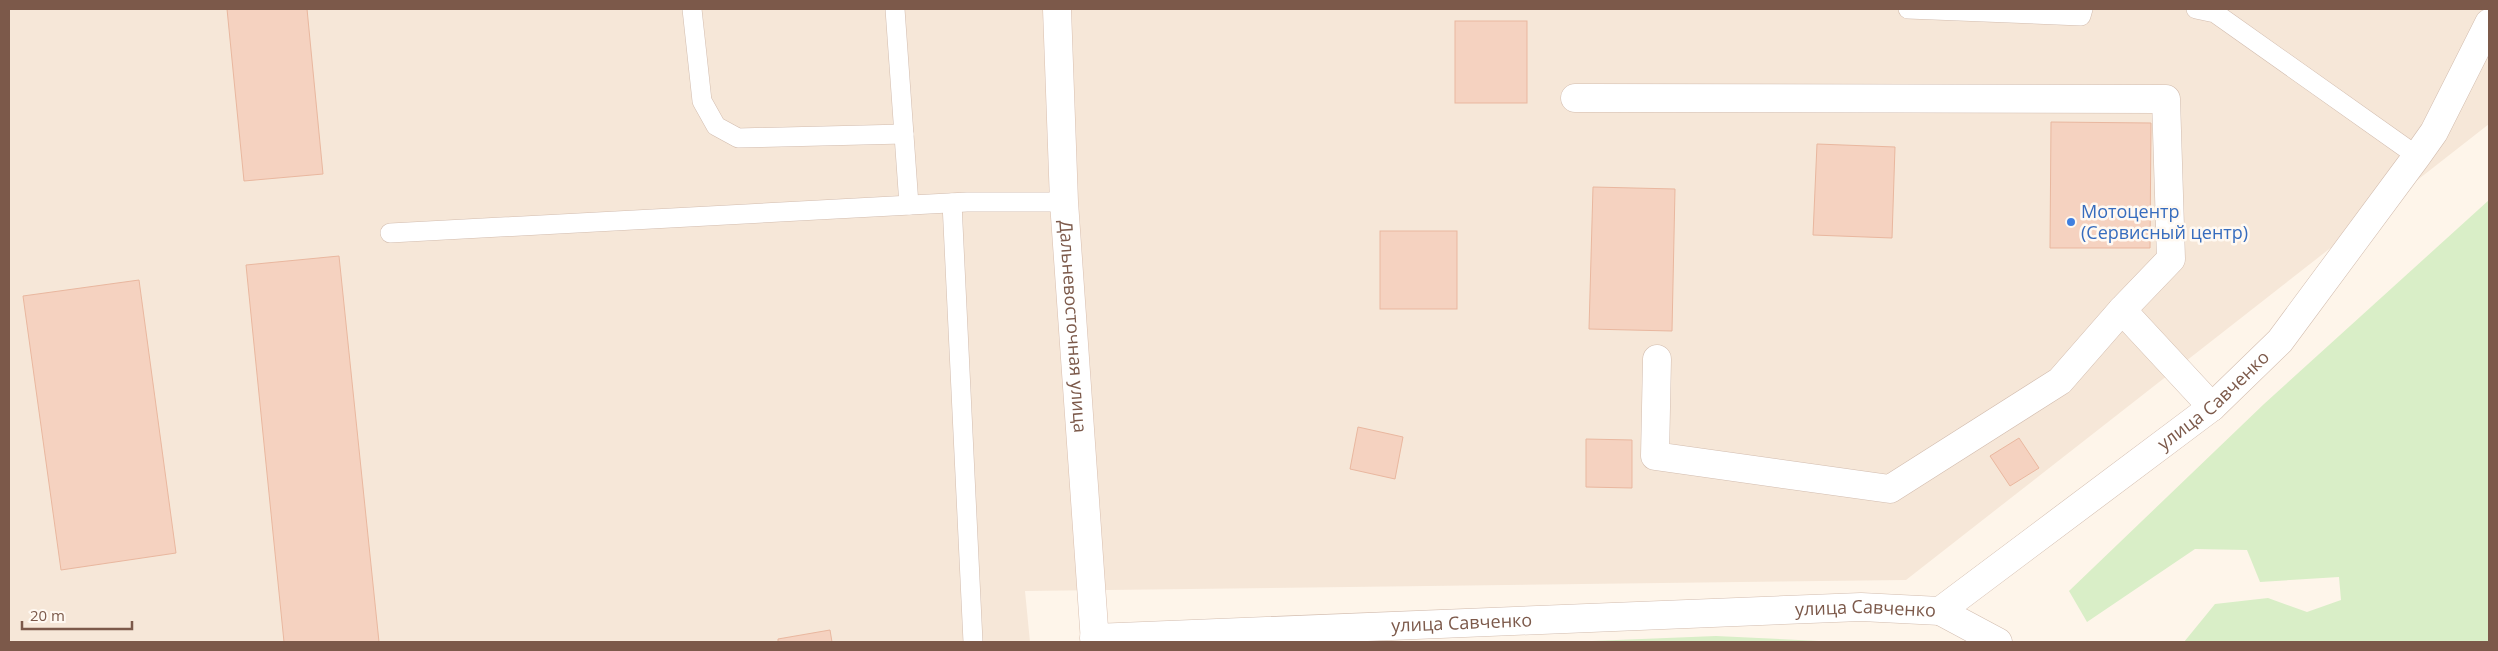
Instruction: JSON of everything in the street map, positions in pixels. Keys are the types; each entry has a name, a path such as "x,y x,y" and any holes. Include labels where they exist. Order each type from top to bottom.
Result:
{"street":[{"name":"Дальневосточная улица","path":"1057,9 1064,202 1094,640"},
{"name":"улица Савченко","path":"1094,640 1832,608 1940,610 2212,407 2280,341 2434,132 2489,22"},
{"path":"1575,98 2166,99 2171,259 2122,310 2060,380 1890,489 1655,456 1657,359"},
{"path":"2122,310 2212,407"},
{"path":"1940,610 1998,642"}],"lane":[{"path":"692,9 702,101 716,126 738,138 904,134"},
{"path":"895,9 909,205"},
{"path":"1908,9 2081,16 2083,9"},
{"path":"2196,9 2215,13 2417,156"},
{"path":"390,233 952,203 1064,202"},
{"path":"952,203 973,642"}],"shaded area":[{"path":"9,9 2489,9 2489,124 1906,580 1025,591 1030,642 9,642"}],"green space":[{"path":"2489,200 2489,642 2184,642 2215,604 2268,598 2307,612 2341,600 2339,577 2260,582 2247,550 2195,549 2087,622 2069,591 2264,404"},
{"path":"1716,636 1839,642 1567,642"}],"building":[{"path":"227,9 307,9 323,174 244,181"},
{"path":"1455,21 1527,21 1527,103 1455,103"},
{"path":"2051,122 2151,123 2150,248 2050,248"},
{"path":"1817,144 1895,147 1892,238 1813,235"},
{"path":"1593,187 1675,189 1672,331 1589,329"},
{"path":"1380,231 1457,231 1457,309 1380,309"},
{"path":"339,256 379,642 284,642 246,265"},
{"path":"139,280 176,553 61,570 23,296"},
{"path":"1358,427 1403,437 1395,479 1350,469"},
{"path":"2019,438 2039,468 2010,486 1990,456"},
{"path":"1586,439 1632,440 1632,488 1586,487"},
{"path":"830,630 832,642 778,642 778,639"}],"place":[{"name":"Мотоцентр (Сервисный центр)","path":"2071,222"}]}
